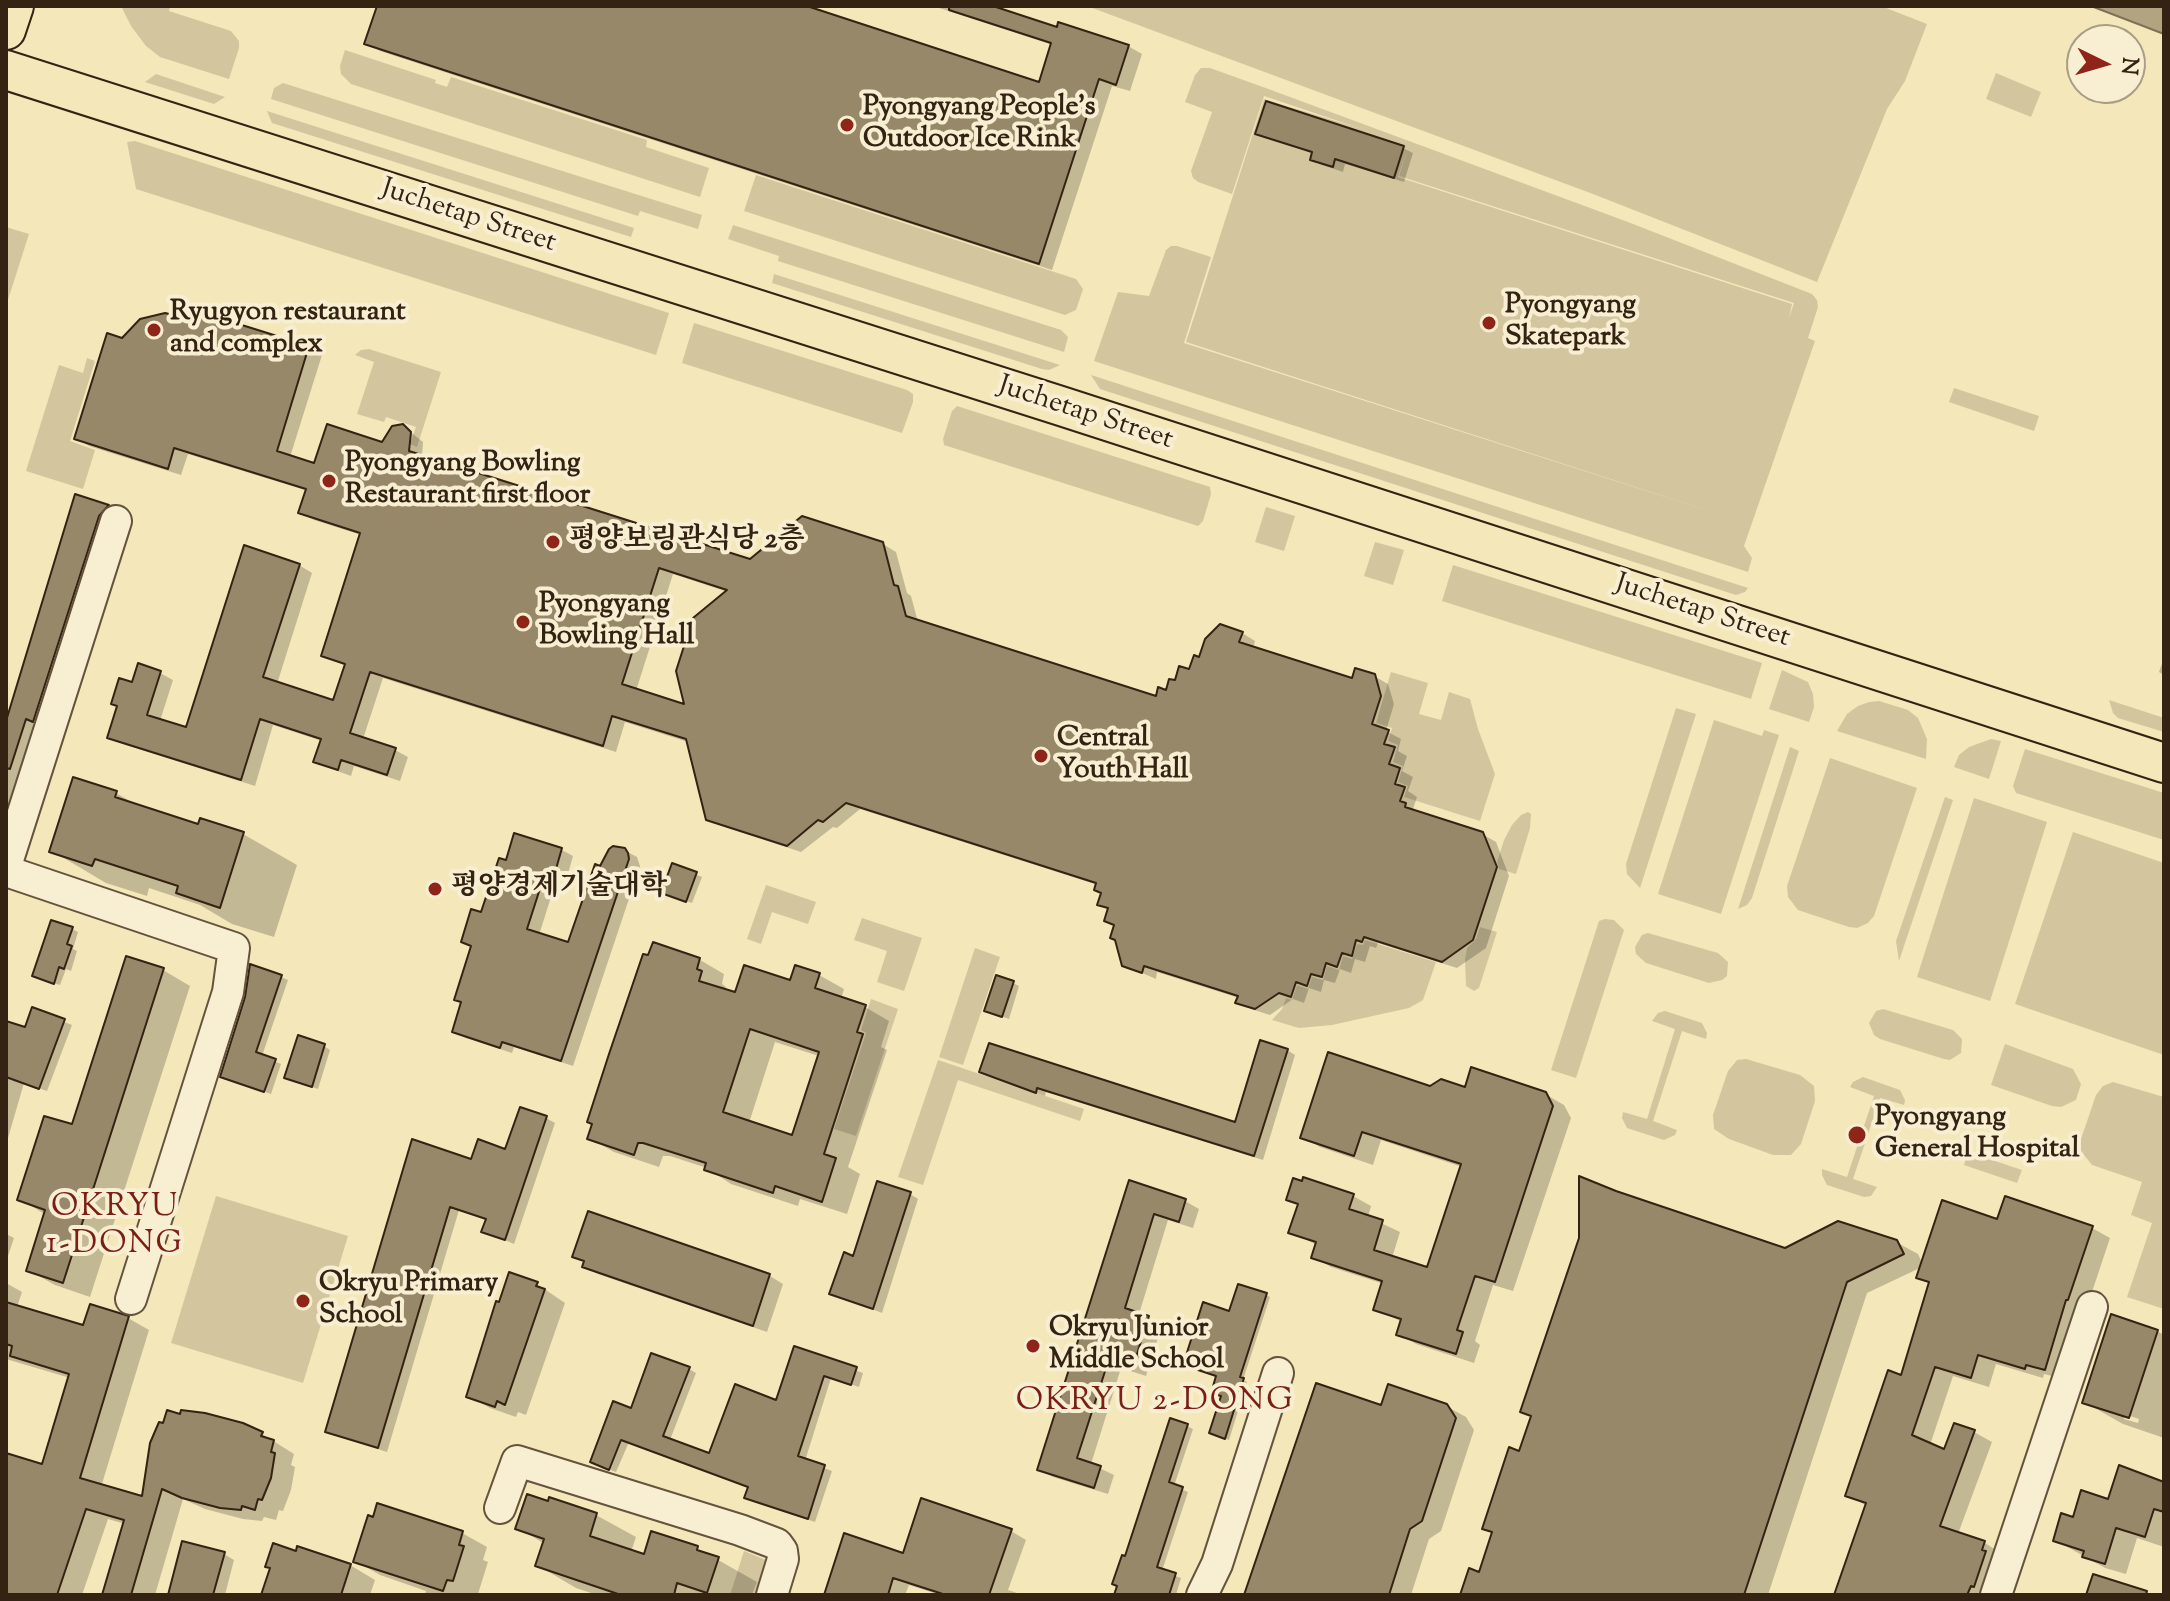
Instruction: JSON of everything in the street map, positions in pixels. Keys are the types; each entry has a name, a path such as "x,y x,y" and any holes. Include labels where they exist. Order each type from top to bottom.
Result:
{"main road":[{"path":"6,30 14,6"},
{"name":"Juchetap Street","path":"6,70 2164,763"}],"street":[{"path":"116,521 6,869 234,948 228,992 131,1299"},
{"path":"1996,1595 2092,1307"},
{"path":"1202,1595 1217,1564 1278,1373"},
{"path":"500,1508 517,1461 732,1528 777,1544 782,1551 783,1559 772,1595"}],"shaded area":[{"path":"121,6 170,6 169,11 231,31 239,41 239,48 229,79 160,57 146,46"},
{"path":"1087,6 1881,6 1927,24 1905,81 1887,109 1817,282 1593,194"},
{"path":"2091,6 2164,6 2164,34 2146,27 2146,24 2138,24"},
{"path":"345,50 436,80 435,83 447,87 451,77 647,140 646,147 709,168 700,197 351,84 341,74"},
{"name":"Pyongyang Skatepark","path":"1201,68 1210,68 1628,222 1812,294 1818,307 1808,338 1815,341 1744,546 1752,558 1748,572 1094,361 1118,292 1149,296 1166,250 1177,246 1211,257 1184,343 1725,516 1186,342 1264,99 1362,129 1264,96 1232,194 1193,178 1191,171 1212,112 1185,102 1195,75","holes":["1409,144 1399,176 1794,303 1789,318 1792,304 1398,177"]},
{"path":"1996,73 2041,92 2031,117 1986,99"},
{"path":"156,74 225,97 214,104 145,82"},
{"path":"283,83 702,215 698,229 640,211 638,216 271,99 274,88"},
{"path":"267,111 634,228 631,237 272,123"},
{"path":"135,141 669,313 656,355 136,189 127,142"},
{"path":"756,175 1076,279 1083,289 1076,310 1065,315 744,211"},
{"path":"733,225 1061,330 1068,337 1064,352 778,261 779,256 728,239"},
{"path":"6,227 29,234 6,306"},
{"path":"774,274 1060,365 1049,370 1042,369 772,283"},
{"path":"694,323 907,390 913,394 913,402 902,433 682,363"},
{"path":"369,349 441,372 417,447 410,444 416,427 386,417 384,422 357,414 374,362 355,355"},
{"path":"87,358 95,361 70,441 95,450 83,489 26,471 59,365 83,373"},
{"path":"1091,375 1748,588 1736,595 1100,389"},
{"path":"1954,388 2039,416 2034,431 1949,402"},
{"path":"957,406 1210,487 1203,521 1198,526 944,445 952,411"},
{"path":"1266,507 1295,516 1284,551 1255,542"},
{"path":"1375,542 1404,550 1393,585 1364,576"},
{"path":"1453,565 1762,663 1751,699 1442,601"},
{"path":"1782,670 1808,682 1814,707 1809,722 1769,709"},
{"path":"1391,672 1428,683 1419,714 1441,720 1449,692 1470,699 1495,774 1480,821 1404,797 1408,786 1398,782 1403,766 1393,762 1398,745 1388,741 1392,728 1376,723"},
{"path":"2109,700 2164,718 2164,732 2118,718"},
{"path":"1879,701 1908,710 1918,718 1927,739 1926,759 1837,731 1847,714 1858,706"},
{"path":"1676,708 1696,714 1640,888 1627,874 1626,864"},
{"path":"1714,720 1762,736 1764,730 1779,735 1721,914 1658,894"},
{"path":"1991,739 2001,741 1989,779 1954,767 1959,755 1969,747"},
{"path":"1790,747 1799,751 1752,898 1747,905 1738,909"},
{"path":"2025,749 2164,793 2164,840 2016,793 2013,786"},
{"path":"1830,758 1917,788 1874,916 1857,928 1798,910 1788,897 1787,886"},
{"path":"1945,797 1953,800 1899,961 1896,941"},
{"path":"1974,798 2047,822 1990,1001 1917,977"},
{"path":"1528,812 1531,814 1530,828 1516,874 1499,869 1497,862 1504,840 1512,825"},
{"path":"2073,832 2164,863 2164,1055 2015,1004"},
{"path":"766,885 816,902 808,924 772,912 761,944 747,939"},
{"path":"862,918 922,938 904,991 877,982 887,951 854,940"},
{"path":"1614,920 1624,930 1576,1078 1551,1070 1599,921"},
{"path":"1480,927 1497,932 1479,988 1474,991 1466,986 1465,959 1467,948 1476,939"},
{"path":"1648,933 1718,953 1728,962 1727,976 1709,983 1646,963 1636,954 1635,947 1642,935"},
{"path":"1365,940 1436,962 1423,1000 1409,1008 1332,1025 1299,1028 1272,1020 1282,1009 1286,998 1292,1000 1297,985 1308,989 1312,977 1323,980 1327,966 1339,970 1343,956 1352,959 1357,944 1363,945"},
{"path":"975,948 1000,957 963,1065 939,1057"},
{"path":"871,999 898,1009 856,1136 834,1129 866,1033 861,1030"},
{"path":"1883,1009 1953,1030 1962,1039 1961,1053 1950,1060 1944,1059 1880,1039 1874,1035 1869,1023 1876,1011"},
{"path":"1665,1011 1702,1023 1707,1033 1706,1039 1682,1031 1653,1121 1677,1130 1675,1135 1664,1140 1627,1128 1622,1118 1623,1112 1647,1119 1675,1029 1652,1021 1658,1013"},
{"path":"2005,1044 2073,1069 2081,1084 2076,1100 2061,1107 2052,1106 1991,1085"},
{"path":"1746,1059 1800,1075 1814,1086 1815,1101 1801,1144 1791,1155 1773,1155 1729,1139 1714,1129 1713,1115 1728,1071 1737,1060"},
{"path":"938,1060 1084,1109 1080,1121 958,1080 923,1185 898,1177"},
{"path":"1863,1077 1900,1090 1905,1100 1904,1105 1880,1098 1853,1179 1877,1187 1871,1196 1864,1197 1827,1185 1822,1175 1822,1169 1847,1177 1874,1096 1850,1087"},
{"path":"2113,1082 2164,1097 2164,1309 2127,1297 2152,1223 2131,1215 2142,1182 2092,1165 2081,1151 2081,1139 2096,1095 2103,1086"},
{"path":"1968,1152 2022,1170 2017,1183 1964,1165"},
{"path":"216,1196 348,1236 303,1383 171,1343"},
{"path":"744,1551 766,1560 768,1565 761,1595 730,1595"}],"building":[{"name":"Pyongyang People's Outdoor Ice Rink","path":"377,6 807,6 1039,82 1051,43 949,10 949,6 993,6 1057,27 1058,22 1129,45 1116,85 1099,79 1039,264 364,44"},
{"path":"1266,101 1404,146 1394,178 1335,159 1333,167 1310,160 1312,152 1255,134"},
{"name":"Central Youth Hall","path":"181,306 309,346 277,451 314,463 327,424 382,442 392,426 403,424 411,432 409,451 750,559 802,516 883,542 906,616 1156,696 1158,687 1166,690 1169,679 1175,680 1179,666 1189,669 1194,655 1199,657 1205,639 1220,624 1243,632 1239,642 1352,678 1355,668 1375,674 1381,696 1372,724 1389,730 1384,744 1395,747 1389,764 1400,768 1395,784 1405,787 1400,801 1406,803 1405,807 1483,832 1497,867 1473,940 1442,962 1364,937 1362,942 1356,940 1352,956 1342,953 1337,967 1326,963 1322,977 1311,974 1307,986 1296,982 1291,997 1279,993 1255,1009 1235,1003 1238,996 1144,966 1142,973 1122,966 1115,940 1110,938 1114,925 1104,921 1108,908 1097,905 1101,893 1094,890 1096,883 846,803 823,822 818,820 787,846 706,820 686,739 612,716 603,746 370,672 350,733 396,748 387,775 341,760 338,770 313,762 321,739 260,719 241,780 107,738 117,706 111,704 119,678 132,682 138,663 161,671 147,715 186,727 244,545 300,564 263,677 333,700 345,664 321,656 360,533 298,513 306,489 174,448 168,469 74,439 107,333 122,338 140,319 165,313 178,316","holes":["659,568 727,590 693,618 676,671 684,704 622,684"]},
{"path":"75,494 109,505 99,516 33,722 26,719 10,769 6,768 6,721"},
{"path":"73,777 117,791 115,797 198,824 200,818 244,832 220,908 176,893 178,886 95,859 92,866 49,852"},
{"path":"514,833 562,848 554,876 545,873 527,929 568,942 595,864 600,866 613,846 625,848 628,853 629,859 561,1061 502,1042 500,1048 452,1032 461,1002 454,1000 471,946 461,942 471,909 481,912 499,858 506,860"},
{"path":"672,863 697,872 686,902 661,893"},
{"path":"51,920 73,927 67,944 72,946 64,969 59,967 54,984 32,976"},
{"path":"653,942 700,958 697,969 702,971 699,981 735,992 744,965 790,980 795,965 820,973 815,988 866,1005 857,1032 863,1034 824,1154 836,1158 822,1202 775,1186 773,1193 704,1170 706,1163 643,1143 638,1143 634,1155 587,1139 592,1124 587,1122 609,1054 643,954 648,955","holes":["750,1029 819,1052 792,1135 723,1112"]},
{"path":"126,956 164,968 63,1283 26,1271 45,1210 17,1200 44,1116 72,1124"},
{"path":"250,964 282,975 256,1052 276,1059 264,1092 220,1077 245,997"},
{"path":"996,975 1014,981 1002,1017 984,1011"},
{"path":"32,1007 65,1019 39,1089 6,1077 6,1021 25,1027"},
{"path":"298,1035 325,1044 312,1087 284,1078"},
{"path":"1260,1040 1288,1049 1254,1156 1037,1088 1036,1093 979,1072 989,1043 1235,1122"},
{"path":"1328,1052 1430,1086 1441,1079 1465,1087 1471,1067 1546,1092 1553,1106 1495,1282 1475,1276 1457,1330 1463,1332 1456,1354 1396,1335 1401,1319 1373,1310 1382,1281 1311,1258 1316,1242 1288,1233 1298,1204 1286,1200 1293,1178 1302,1181 1303,1177 1354,1194 1349,1209 1383,1220 1374,1250 1427,1267 1461,1164 1362,1132 1354,1156 1300,1138"},
{"path":"520,1107 547,1116 505,1240 481,1232 486,1219 450,1207 378,1448 325,1432 412,1139 471,1159 478,1139 505,1149"},
{"path":"1579,1176 1785,1248 1838,1221 1897,1240 1904,1254 1847,1282 1744,1595 1460,1595 1469,1568 1479,1572 1492,1532 1482,1529 1509,1447 1519,1451 1531,1416 1520,1412 1579,1238"},
{"path":"1129,1180 1186,1199 1179,1222 1154,1214 1125,1308 1149,1316 1132,1370 1108,1362 1077,1458 1101,1466 1094,1488 1037,1470"},
{"path":"877,1181 911,1192 873,1309 829,1294 844,1252 853,1256"},
{"path":"2005,1196 2093,1226 2045,1370 2026,1365 2025,1369 1978,1355 1971,1378 1935,1367 1912,1435 1944,1449 1954,1423 1975,1430 1940,1526 1985,1541 1982,1550 1986,1551 1974,1587 1971,1586 1967,1595 1834,1595 1866,1503 1845,1496 1888,1370 1901,1375 1929,1282 1916,1278 1942,1200 1997,1219"},
{"path":"588,1211 770,1274 753,1326 582,1267 584,1261 572,1257"},
{"path":"509,1272 538,1282 536,1286 545,1289 505,1405 497,1401 495,1407 466,1397 496,1301 499,1302"},
{"path":"1238,1284 1267,1293 1240,1377 1244,1378 1225,1439 1209,1433 1221,1396 1211,1393 1216,1376 1183,1365 1203,1302 1229,1311"},
{"path":"6,1302 83,1325 90,1304 129,1316 80,1478 142,1496 150,1443 167,1410 180,1414 181,1410 205,1413 243,1423 263,1432 261,1436 274,1440 271,1478 255,1510 242,1506 241,1510 220,1508 162,1489 131,1595 102,1595 124,1520 86,1509 57,1595 6,1595 6,1453 42,1464 69,1374 10,1356 12,1346 6,1344"},
{"path":"2111,1314 2158,1330 2129,1418 2082,1403"},
{"path":"794,1346 857,1367 851,1385 824,1376 798,1456 825,1465 808,1519 744,1498 748,1487 621,1440 609,1470 590,1462 613,1401 631,1408 651,1353 690,1367 663,1436 709,1453 735,1384 776,1400"},
{"path":"1316,1383 1381,1405 1388,1384 1447,1404 1456,1418 1422,1521 1410,1529 1389,1595 1244,1595"},
{"path":"1170,1418 1188,1424 1169,1482 1183,1487 1157,1567 1176,1573 1169,1595 1114,1595 1117,1586 1112,1584 1122,1555 1125,1556"},
{"path":"2119,1465 2164,1482 2164,1512 2154,1509 2145,1537 2116,1528 2105,1564 2082,1557 2084,1551 2053,1541 2061,1513 2073,1517 2081,1490 2108,1499"},
{"path":"527,1494 548,1501 549,1497 597,1513 590,1536 644,1554 651,1531 698,1546 697,1550 719,1557 707,1593 677,1583 674,1595 621,1595 535,1566 544,1539 515,1529"},
{"path":"921,1498 1012,1529 989,1595 946,1595 893,1578 888,1595 824,1595 844,1533 903,1553"},
{"path":"377,1503 463,1531 459,1545 464,1546 453,1581 447,1580 443,1591 353,1562 368,1515 373,1517"},
{"path":"182,1541 225,1552 213,1595 168,1595"},
{"path":"273,1543 296,1551 297,1546 351,1564 341,1595 261,1595 270,1568 265,1567"},
{"path":"2093,1574 2147,1591 2146,1595 2086,1595"}],"place":[{"name":"Pyongyang People's Outdoor Ice Rink","path":"847,125"},
{"name":"Pyongyang Skatepark","path":"1489,323"},
{"name":"Ryugyon restaurant and complex","path":"154,330"},
{"name":"Pyongyang Bowling Restaurant first floor","path":"329,481"},
{"name":"평양보링관식당 2층","path":"553,542"},
{"name":"Pyongyang Bowling Hall","path":"523,622"},
{"name":"Central Youth Hall","path":"1041,756"},
{"name":"평양경제기술대학","path":"435,889"},
{"name":"Pyongyang General Hospital","path":"1857,1135"},
{"name":"Okryu Primary School","path":"303,1301"},
{"name":"Okryu Junior Middle School","path":"1033,1346"}],"district":[{"name":"OKRYU 1-DONG","path":"115,1228"},
{"name":"OKRYU 2-DONG","path":"1155,1404"}]}
